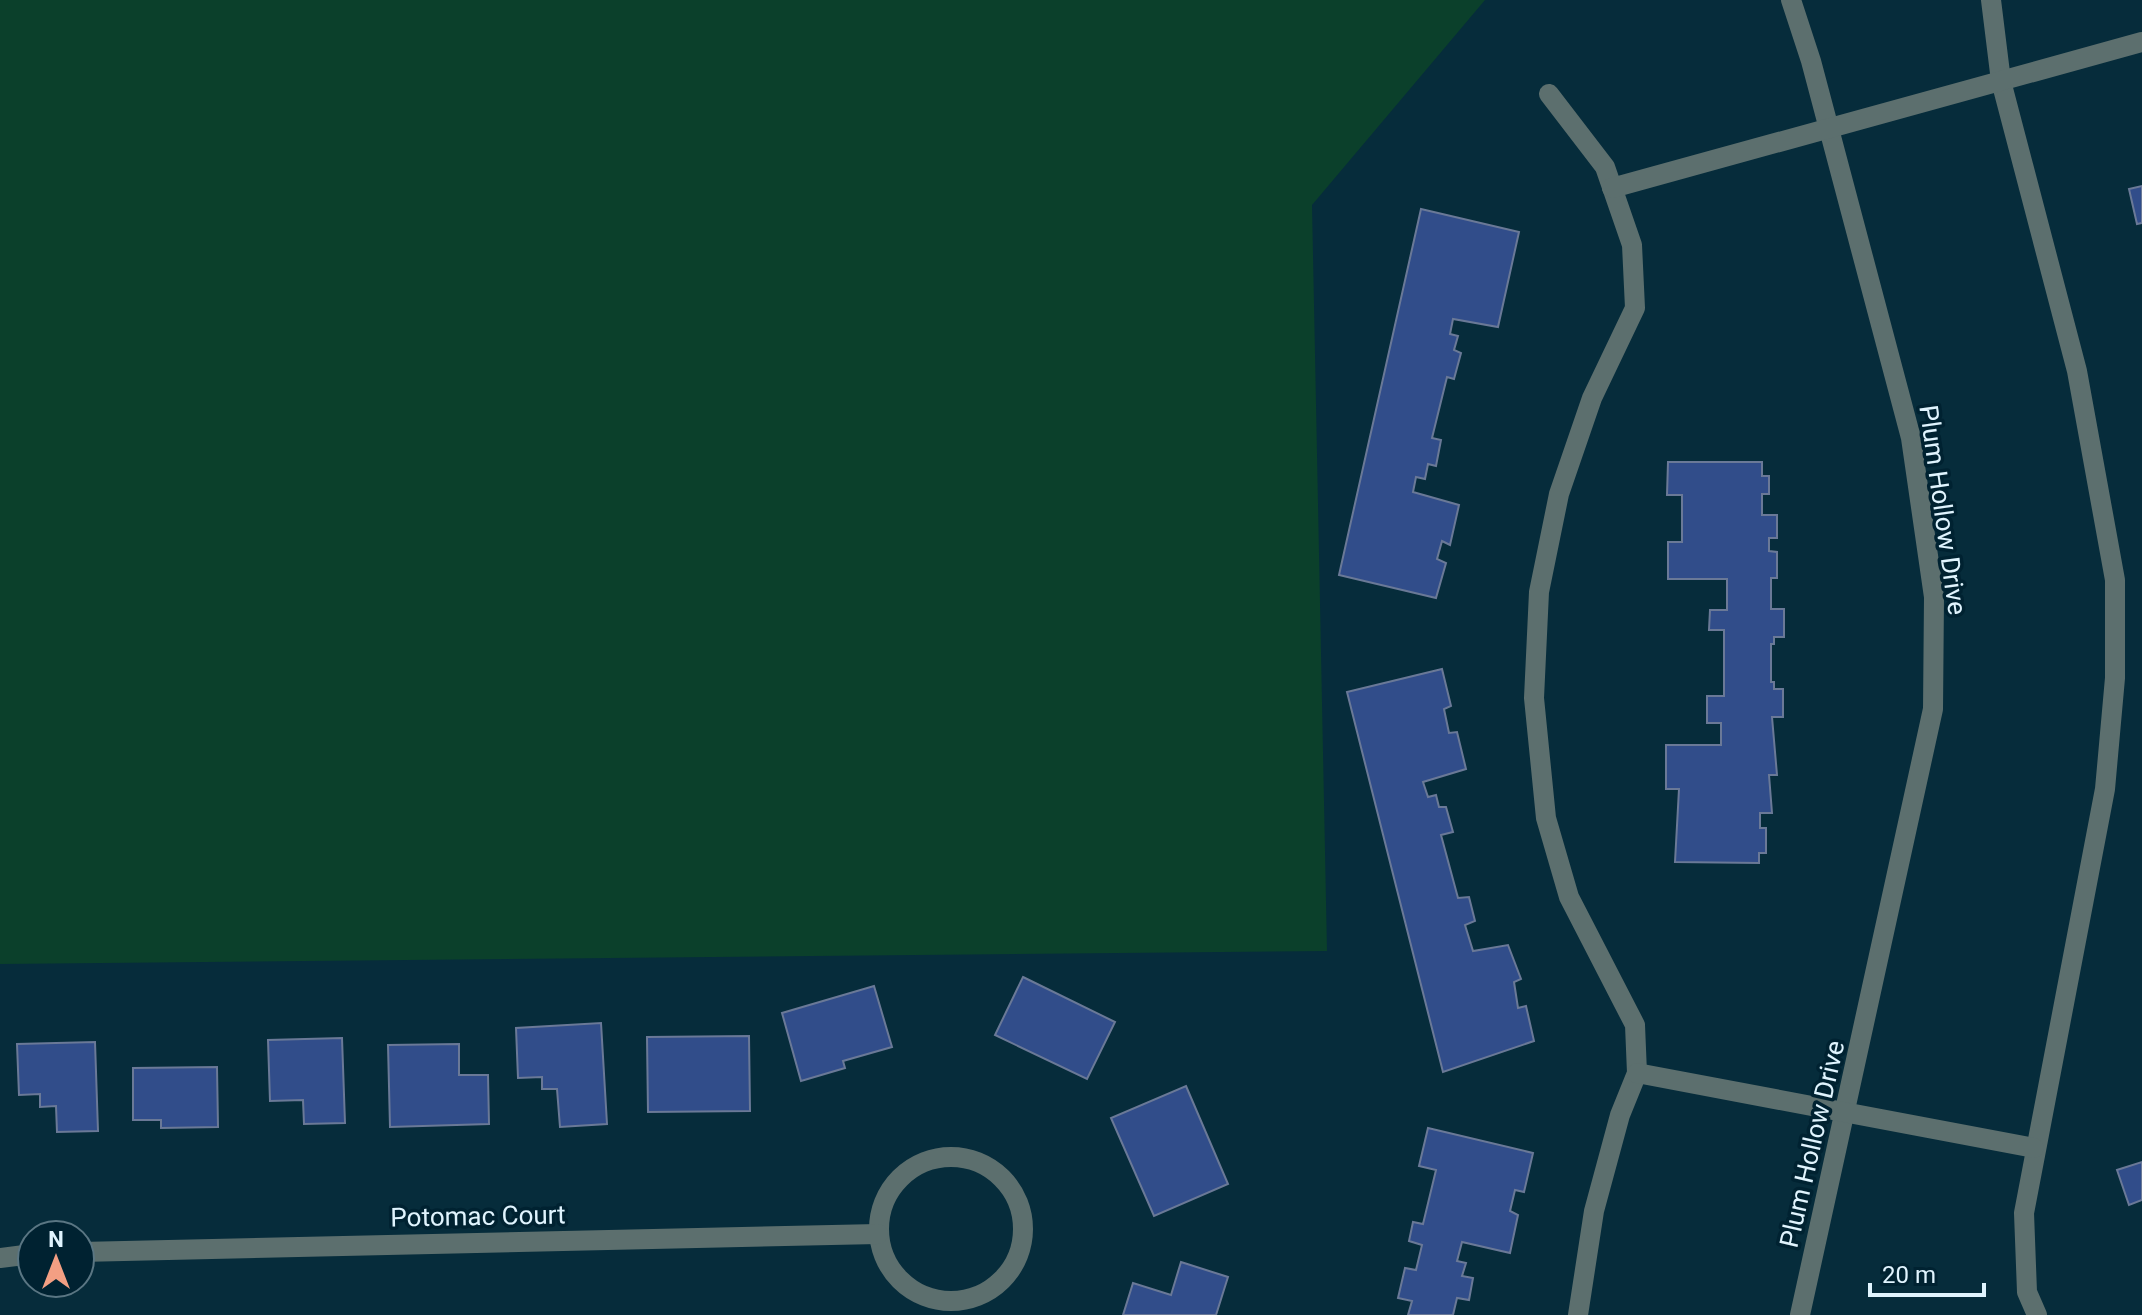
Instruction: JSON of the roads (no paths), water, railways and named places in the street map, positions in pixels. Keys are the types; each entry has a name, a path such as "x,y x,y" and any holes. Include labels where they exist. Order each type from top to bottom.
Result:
{"street":[{"name":"Plum Hollow Drive","path":"1791,0 1829,128 1911,438 1934,597 1933,709 1800,1315"},
{"path":"1991,0 2001,81 2077,371 2115,580 2115,678 2105,789 2024,1213 2027,1292 2037,1315"},
{"path":"1612,188 2142,42"},
{"path":"1549,94 1605,167 1632,245 1635,308 1592,398 1559,494 1539,592 1534,698 1546,818 1569,897 1635,1025 1637,1073 1620,1115 1594,1211 1578,1315"},
{"path":"1637,1073 2034,1148"},
{"path":"937,1158 972,1160 1002,1177 1020,1207 1023,1241 1009,1274 981,1295 947,1302 913,1292 888,1267 878,1234 884,1200 905,1172 937,1158"},
{"name":"Potomac Court","path":"96,1252 878,1234"}]}
